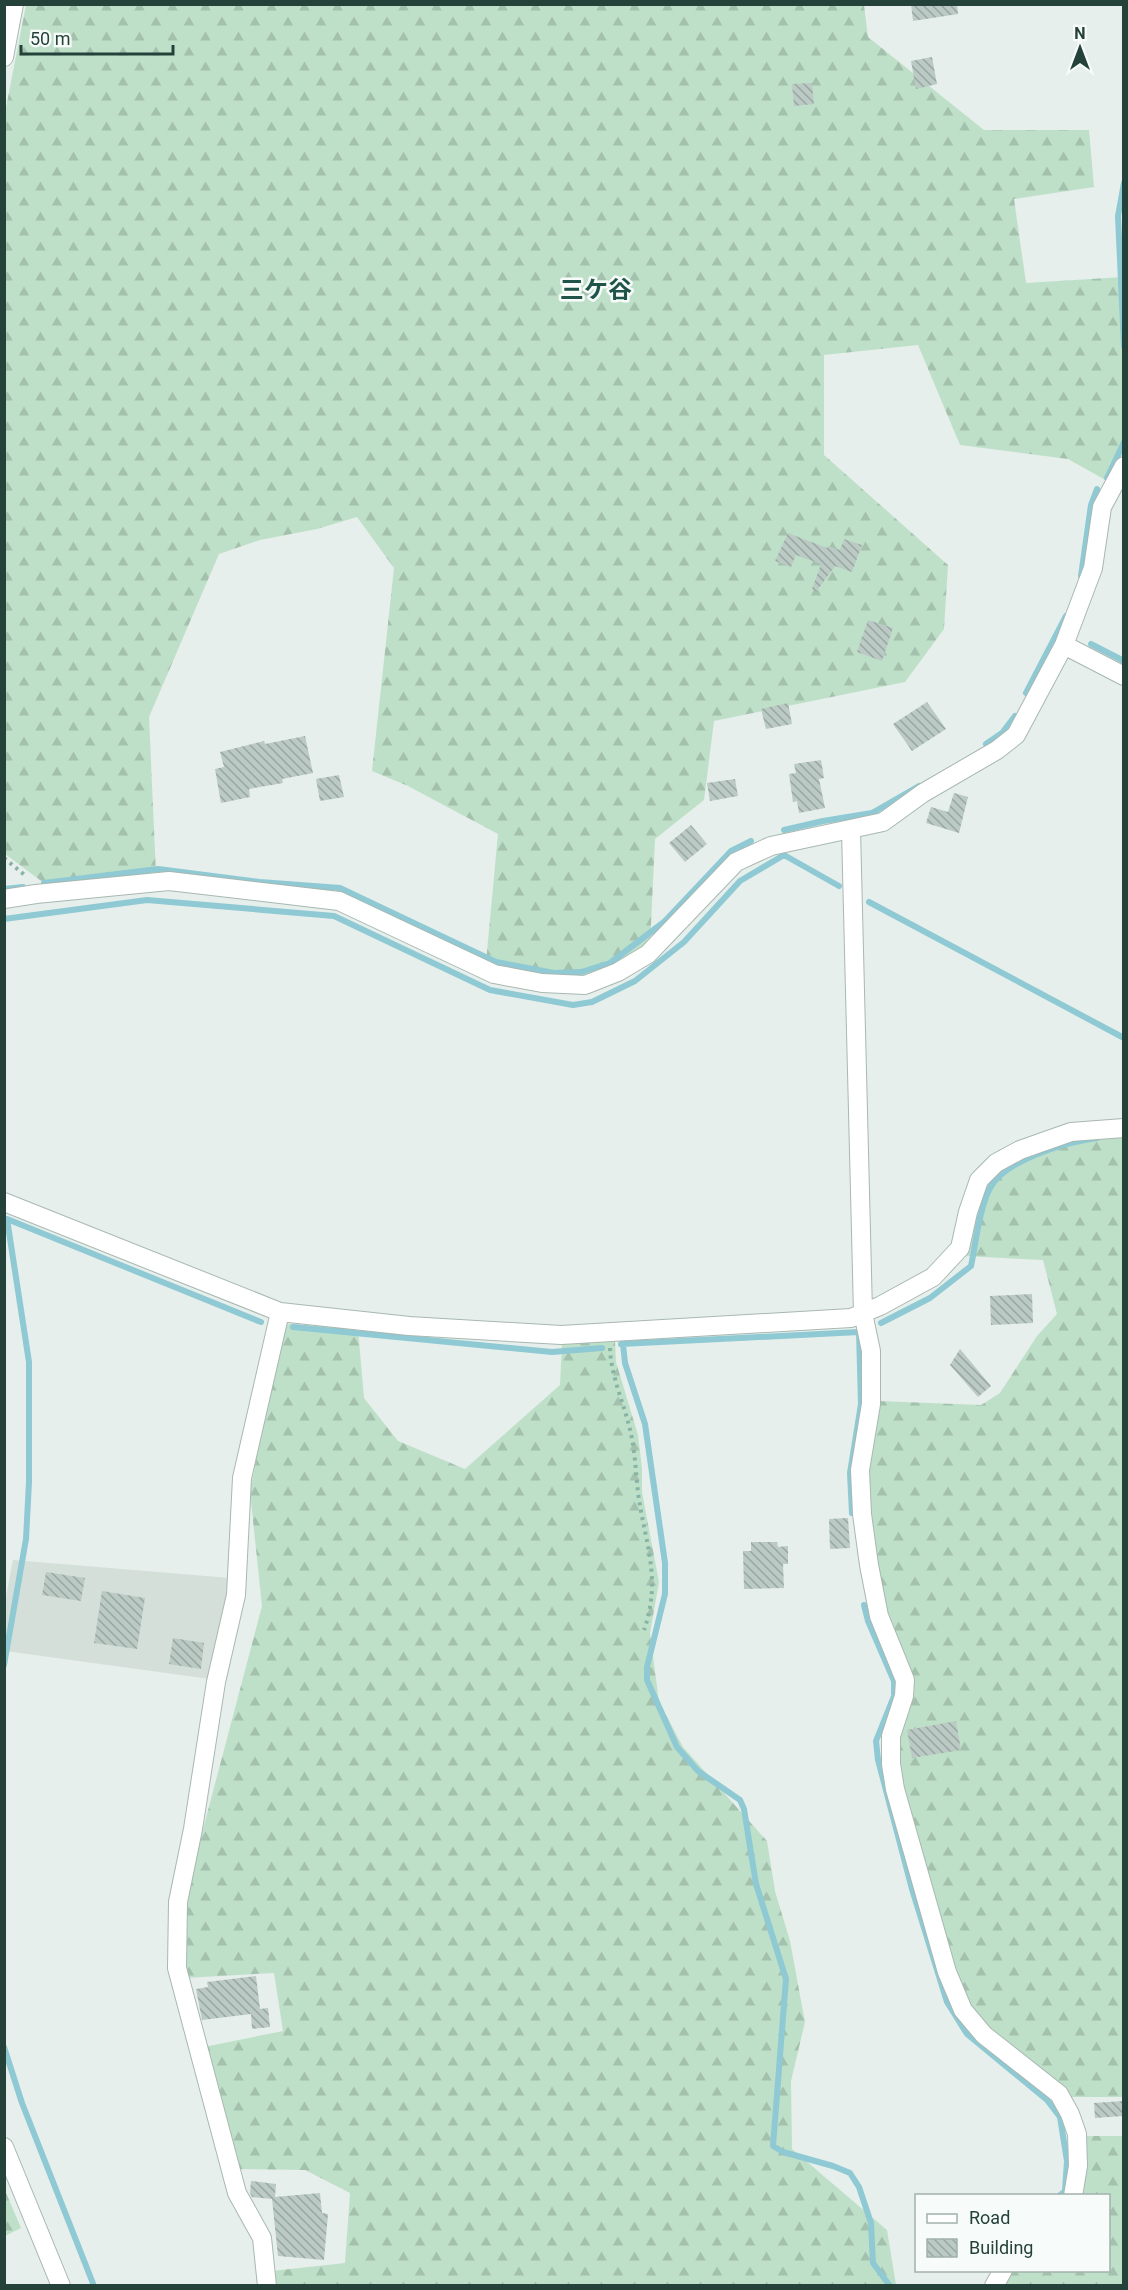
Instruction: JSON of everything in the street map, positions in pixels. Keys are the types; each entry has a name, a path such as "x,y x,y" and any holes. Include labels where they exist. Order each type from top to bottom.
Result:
{"street":[{"path":"4,57 14,4"},
{"path":"4,899 169,881 339,901 494,974 542,983 585,985 618,972 648,954 736,862 771,846 883,822 923,793 997,750 1016,735 1064,645 1093,568 1102,507 1124,466"},
{"path":"1064,645 1124,676"},
{"path":"851,830 863,1313 871,1351 872,1404 860,1470 862,1514 879,1616 905,1680 904,1696 891,1736 891,1764 895,1789 947,1972 963,2010 984,2035 1059,2094 1070,2114 1077,2134 1078,2166 1073,2194"},
{"path":"4,1202 280,1312 409,1326 561,1335 851,1318 933,1277 960,1248 968,1212 979,1180 996,1163 1020,1150 1071,1132 1124,1128"},
{"path":"267,2286 262,2238 237,2193 177,1968 178,1902 194,1829 216,1682 236,1596 242,1478 280,1312"},
{"path":"4,2147 61,2286"},
{"path":"994,2286 1002,2272"}],"path":[{"path":"4,858 32,883 36,894"},
{"path":"609,1332 610,1357 631,1433 638,1493 653,1575 649,1615 644,1630"}],"shaded area":[{"path":"13,1560 230,1578 210,1679 5,1651 5,1602"}],"green space":[{"path":"26,5 864,5 868,37 984,130 1089,130 1094,187 1014,199 1026,283 1123,277 1123,452 1109,482 1068,459 960,445 918,345 824,355 824,455 948,565 944,629 905,682 714,721 704,800 655,839 650,946 583,978 543,977 486,962 498,834 408,786 372,771 394,568 357,517 317,529 260,540 219,554 149,717 156,874 48,886 5,854 4,118"},
{"path":"1123,1132 1123,2097 1067,2097 992,2034 966,2005 950,1964 897,1765 895,1739 910,1700 885,1614 867,1502 871,1448 878,1401 981,1405 1000,1393 1037,1336 1057,1314 1043,1260 964,1256 982,1190 997,1169 1044,1148 1092,1136"},
{"path":"289,1324 358,1329 364,1398 398,1441 465,1469 560,1385 562,1344 615,1341 616,1362 638,1435 642,1492 659,1582 650,1633 659,1702 683,1747 767,1841 775,1891 790,1941 805,2022 791,2081 792,2149 887,2230 896,2285 273,2285 272,2271 345,2263 350,2193 305,2170 236,2169 204,2047 283,2031 274,1973 185,1978 183,1931 192,1871 262,1606 250,1492 281,1327"},
{"path":"1079,2136 1123,2136 1123,2285 1000,2286 1008,2272 1110,2272 1110,2194 1079,2194"},
{"path":"4,2188 21,2228 5,2236 4,2236"}],"building":[{"path":"911,4 957,4 958,14 913,21"},
{"path":"932,57 937,84 916,89 911,61"},
{"path":"812,83 814,104 794,106 792,84"},
{"path":"788,533 827,548 828,546 840,550 844,539 862,545 852,572 835,566 816,592 812,589 821,564 796,555 791,567 775,561"},
{"path":"868,620 893,628 882,661 857,652"},
{"path":"927,702 946,729 912,751 893,724"},
{"path":"788,703 792,724 766,729 761,709"},
{"path":"305,736 313,773 282,779 283,783 249,789 250,797 221,803 215,769 224,767 220,752 264,741 265,744"},
{"path":"821,760 824,778 819,779 825,808 799,813 797,801 793,802 789,774 796,773 794,764"},
{"path":"339,775 344,797 320,801 316,779"},
{"path":"735,779 738,796 710,801 707,783"},
{"path":"954,793 968,797 959,833 926,823 931,807 948,812"},
{"path":"691,825 707,844 685,862 669,843"},
{"path":"1032,1294 1033,1323 991,1325 990,1296"},
{"path":"960,1349 991,1386 978,1397 950,1365"},
{"path":"848,1518 850,1548 830,1549 829,1519"},
{"path":"751,1542 777,1542 778,1547 788,1546 788,1564 783,1564 784,1588 744,1589 743,1551 751,1551"},
{"path":"46,1572 85,1578 81,1601 42,1595"},
{"path":"102,1591 145,1598 137,1649 94,1643"},
{"path":"173,1638 204,1643 201,1669 169,1664"},
{"path":"956,1721 961,1750 912,1758 907,1730"},
{"path":"256,1976 260,2009 268,2008 270,2027 252,2029 251,2014 202,2020 196,1989 208,1987 207,1982"},
{"path":"1123,2101 1123,2116 1095,2118 1094,2103"},
{"path":"251,2181 276,2184 275,2197 320,2193 322,2213 328,2214 324,2260 278,2256 272,2199 252,2197"}],"waterway":[{"path":"1124,183 1118,216 1124,346"},
{"path":"1107,478 1124,442"},
{"path":"1081,576 1091,505 1097,489"},
{"path":"1026,693 1066,616"},
{"path":"1091,644 1124,661"},
{"path":"986,744 1002,733 1015,716"},
{"path":"784,830 872,813 919,786"},
{"path":"44,883 158,869 260,882 340,888 496,962 554,973 581,972 610,963 664,922 731,851 751,841"},
{"path":"4,919 147,900 334,916 490,990 573,1005 592,1002 635,981 684,942 740,881 784,855 839,886"},
{"path":"4,889 23,887"},
{"path":"869,902 1124,1038"},
{"path":"881,1323 930,1298 971,1266 986,1196 998,1178 1022,1161 1038,1154 1053,1148 1097,1138"},
{"path":"7,1219 261,1322"},
{"path":"4,1665 26,1539 29,1482 29,1362 7,1219"},
{"path":"293,1327 552,1352 602,1348"},
{"path":"621,1344 859,1332 861,1404 850,1473 852,1513"},
{"path":"623,1344 625,1363 645,1424 665,1563 665,1594 647,1667 647,1680 677,1747 698,1771 740,1800 744,1809 756,1884 786,1979 773,2146 783,2152 850,2173 859,2187 871,2223 873,2263 890,2286"},
{"path":"864,1605 868,1621 894,1681 894,1696 876,1741 878,1760 912,1889 947,2002 967,2034 1047,2100 1060,2117 1067,2161 1065,2191 1061,2194"},
{"path":"4,2047 22,2103 94,2286"}],"district":[{"name":"三ケ谷","path":"596,290"}]}
